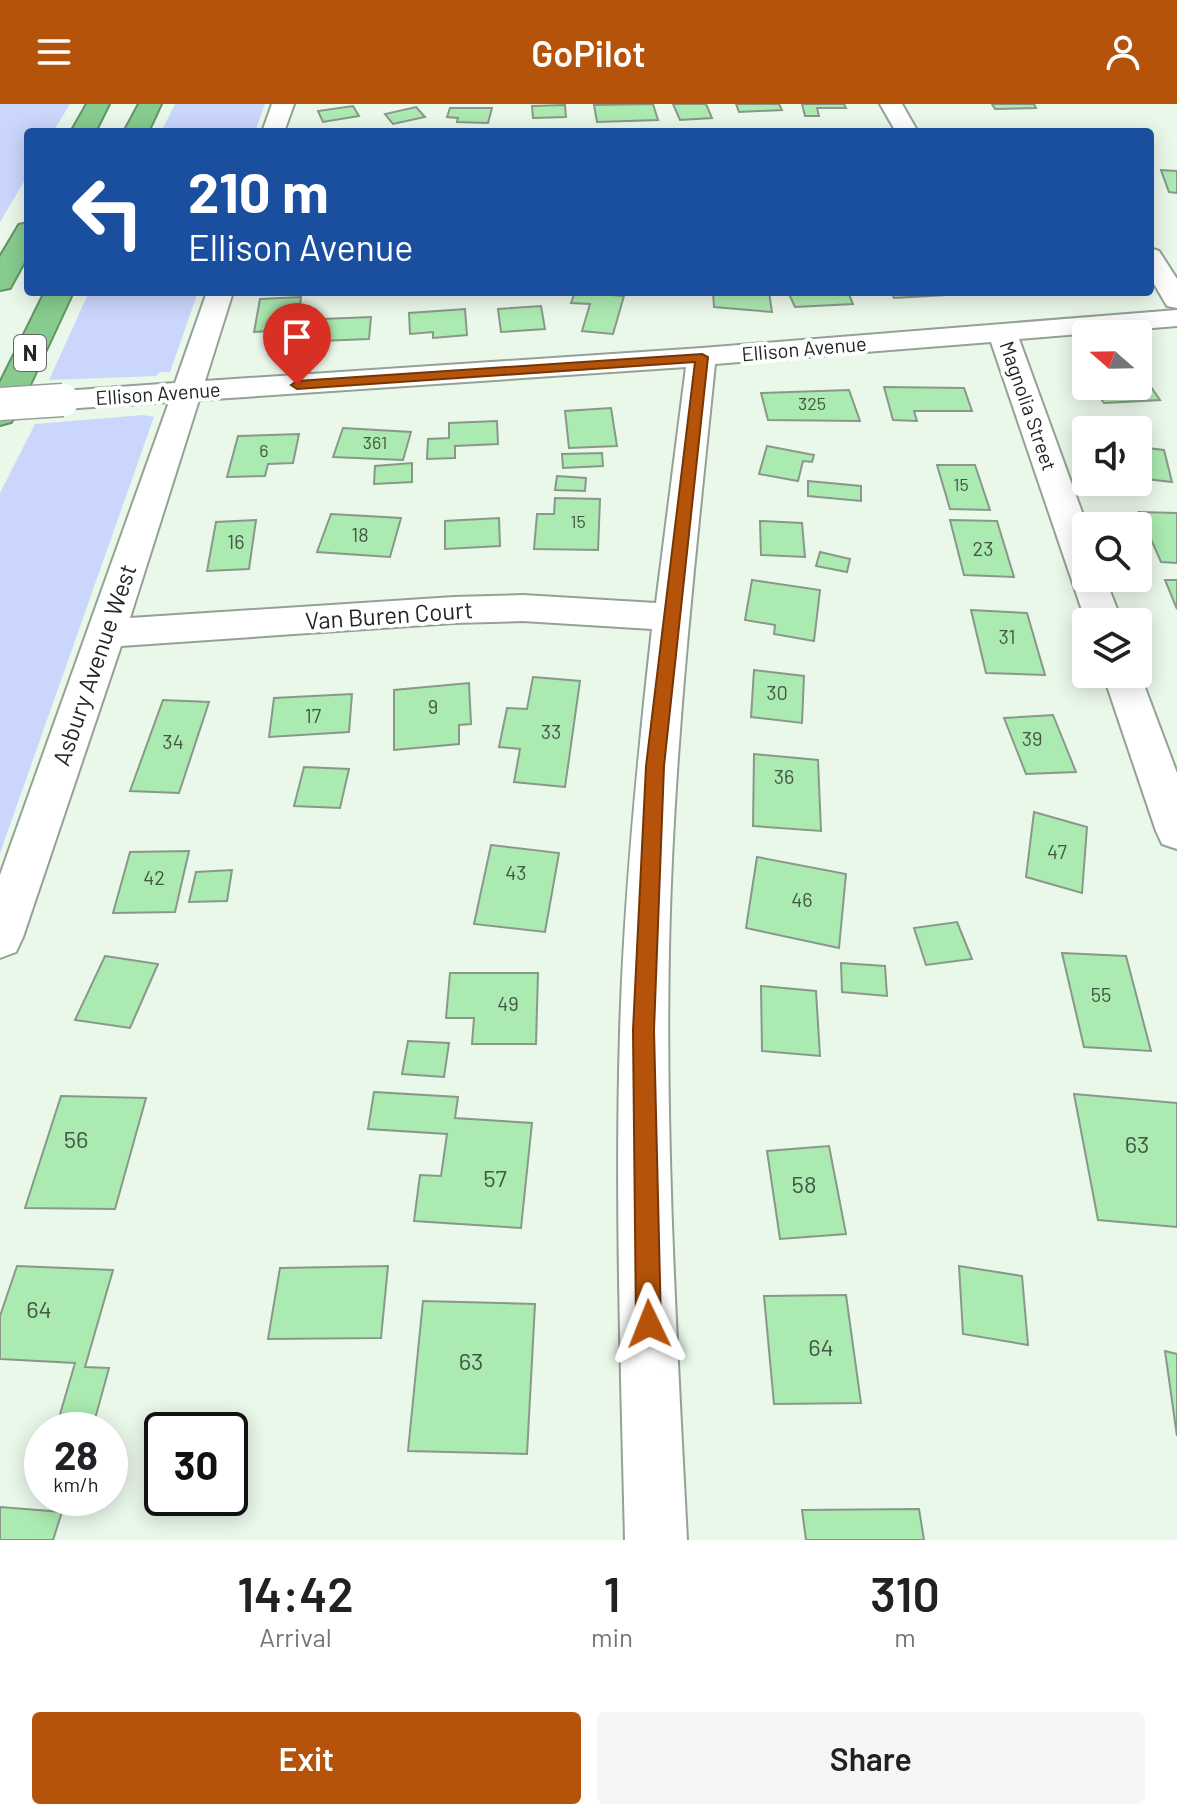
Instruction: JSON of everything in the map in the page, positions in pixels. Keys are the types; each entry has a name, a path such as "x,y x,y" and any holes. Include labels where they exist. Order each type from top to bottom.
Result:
{"highway":[{"path":"85,128 98,104"},
{"path":"138,128 150,104"},
{"path":"0,282 24,238"},
{"name":"N","path":"0,415 57,296"}],"street":[{"path":"274,128 283,104"},
{"path":"891,104 905,128"},
{"path":"1154,263 1177,300"},
{"name":"Asbury Avenue West","path":"0,937 107,633 219,296"},
{"name":"Ellison Avenue","path":"0,404 702,357 1177,318"},
{"name":"Magnolia Street","path":"1002,332 1072,531"},
{"path":"656,1540 644,1171 644,1030 655,766 702,357"},
{"name":"Van Buren Court","path":"107,633 510,609 671,617"},
{"path":"1127,688 1177,831"}],"shaded area":[{"path":"0,104 70,104 55,128 24,128 24,182 0,222"},
{"path":"175,104 265,104 256,128 163,128"},
{"path":"87,296 197,296 170,372 160,372 156,376 49,380"},
{"path":"143,415 154,417 0,853 0,493 35,424"}],"building":[{"path":"653,104 658,120 597,122 594,105"},
{"path":"673,104 706,104 712,118 680,120"},
{"path":"736,104 779,104 782,110 739,112"},
{"path":"802,104 844,104 846,108 817,108 819,116 805,116"},
{"path":"992,104 1034,104 1036,108 995,109"},
{"path":"565,105 566,117 533,118 532,106"},
{"path":"353,106 359,116 323,122 318,111"},
{"path":"416,107 425,117 393,124 385,114"},
{"path":"450,108 492,108 488,123 457,122 458,118 447,117"},
{"path":"1161,170 1177,171 1177,193 1169,192"},
{"path":"574,296 624,296 613,334 582,331 590,304 571,303"},
{"path":"713,296 770,296 772,312 714,307"},
{"path":"790,296 850,296 853,304 795,307"},
{"path":"301,297 297,329 254,332 260,299"},
{"path":"541,306 545,329 501,332 498,309"},
{"path":"465,309 467,335 433,338 433,332 410,334 409,313"},
{"path":"371,317 369,339 320,341 322,319"},
{"path":"884,387 964,388 972,411 914,411 917,421 893,420"},
{"path":"1152,388 1160,400 1104,403 1102,400 1152,400"},
{"path":"849,390 860,421 768,420 761,393"},
{"path":"611,408 617,446 569,448 565,411"},
{"path":"497,421 498,444 455,446 455,458 427,459 428,439 449,438 449,423"},
{"path":"343,428 411,432 403,460 333,457"},
{"path":"299,434 293,463 268,464 265,476 227,477 238,436"},
{"path":"767,446 814,455 812,462 803,461 798,481 759,474"},
{"path":"1152,449 1164,450 1172,482 1152,480"},
{"path":"602,453 603,466 563,468 562,454"},
{"path":"412,463 412,482 374,484 375,466"},
{"path":"937,465 975,465 990,510 950,509"},
{"path":"557,476 586,478 585,491 555,490"},
{"path":"808,481 861,486 861,501 808,496"},
{"path":"555,498 600,499 598,550 534,549 537,514 554,514"},
{"path":"1152,512 1177,513 1177,563 1161,562 1152,542"},
{"path":"331,514 401,518 390,557 317,552"},
{"path":"499,518 500,546 445,549 445,521"},
{"path":"256,520 249,569 207,571 216,522"},
{"path":"950,520 997,521 1014,577 964,575"},
{"path":"760,521 802,523 805,557 761,555"},
{"path":"820,552 850,559 847,572 816,566"},
{"path":"752,580 820,590 814,641 774,634 775,625 745,620"},
{"path":"1165,580 1177,580 1177,609"},
{"path":"971,610 1027,613 1045,675 986,673"},
{"path":"754,670 804,676 802,723 751,717"},
{"path":"533,677 580,681 565,787 514,782 520,749 499,747 507,708 527,709"},
{"path":"469,683 471,724 459,725 459,744 394,750 394,690"},
{"path":"352,694 349,732 269,737 274,698"},
{"path":"163,700 209,702 179,793 130,791"},
{"path":"1053,715 1076,772 1026,774 1004,718"},
{"path":"754,754 818,760 821,831 753,826"},
{"path":"304,767 349,769 340,808 294,806"},
{"path":"1034,812 1087,827 1082,893 1026,877"},
{"path":"491,845 559,853 545,932 474,924"},
{"path":"189,851 175,912 113,913 130,852"},
{"path":"757,857 846,874 839,948 746,928"},
{"path":"232,870 227,901 189,902 196,872"},
{"path":"957,922 972,959 926,965 914,928"},
{"path":"1062,953 1126,956 1151,1051 1084,1047"},
{"path":"105,956 158,964 130,1028 75,1020"},
{"path":"841,963 885,966 887,996 842,992"},
{"path":"450,973 538,973 536,1044 472,1044 474,1018 446,1018"},
{"path":"761,986 816,991 820,1056 762,1051"},
{"path":"408,1041 449,1043 444,1077 402,1074"},
{"path":"374,1092 458,1097 455,1118 532,1123 521,1228 414,1221 420,1175 441,1176 447,1134 368,1129"},
{"path":"1074,1094 1177,1103 1177,1227 1098,1220"},
{"path":"61,1096 146,1098 115,1209 25,1208"},
{"path":"829,1146 846,1234 780,1239 767,1151"},
{"path":"17,1266 113,1270 85,1367 109,1368 97,1412 61,1412 75,1363 0,1359 0,1316"},
{"path":"388,1266 381,1338 268,1339 280,1268"},
{"path":"959,1266 1022,1276 1028,1345 963,1334"},
{"path":"846,1295 861,1403 774,1404 764,1296"},
{"path":"423,1301 535,1304 527,1454 408,1451"},
{"path":"1165,1351 1177,1354 1177,1436"},
{"path":"0,1507 24,1509 24,1516 61,1516 53,1540 0,1540"},
{"path":"919,1509 924,1540 806,1540 802,1510"}],"route":[{"path":"297,385 702,357 655,766 644,1030 649,1324"}]}
